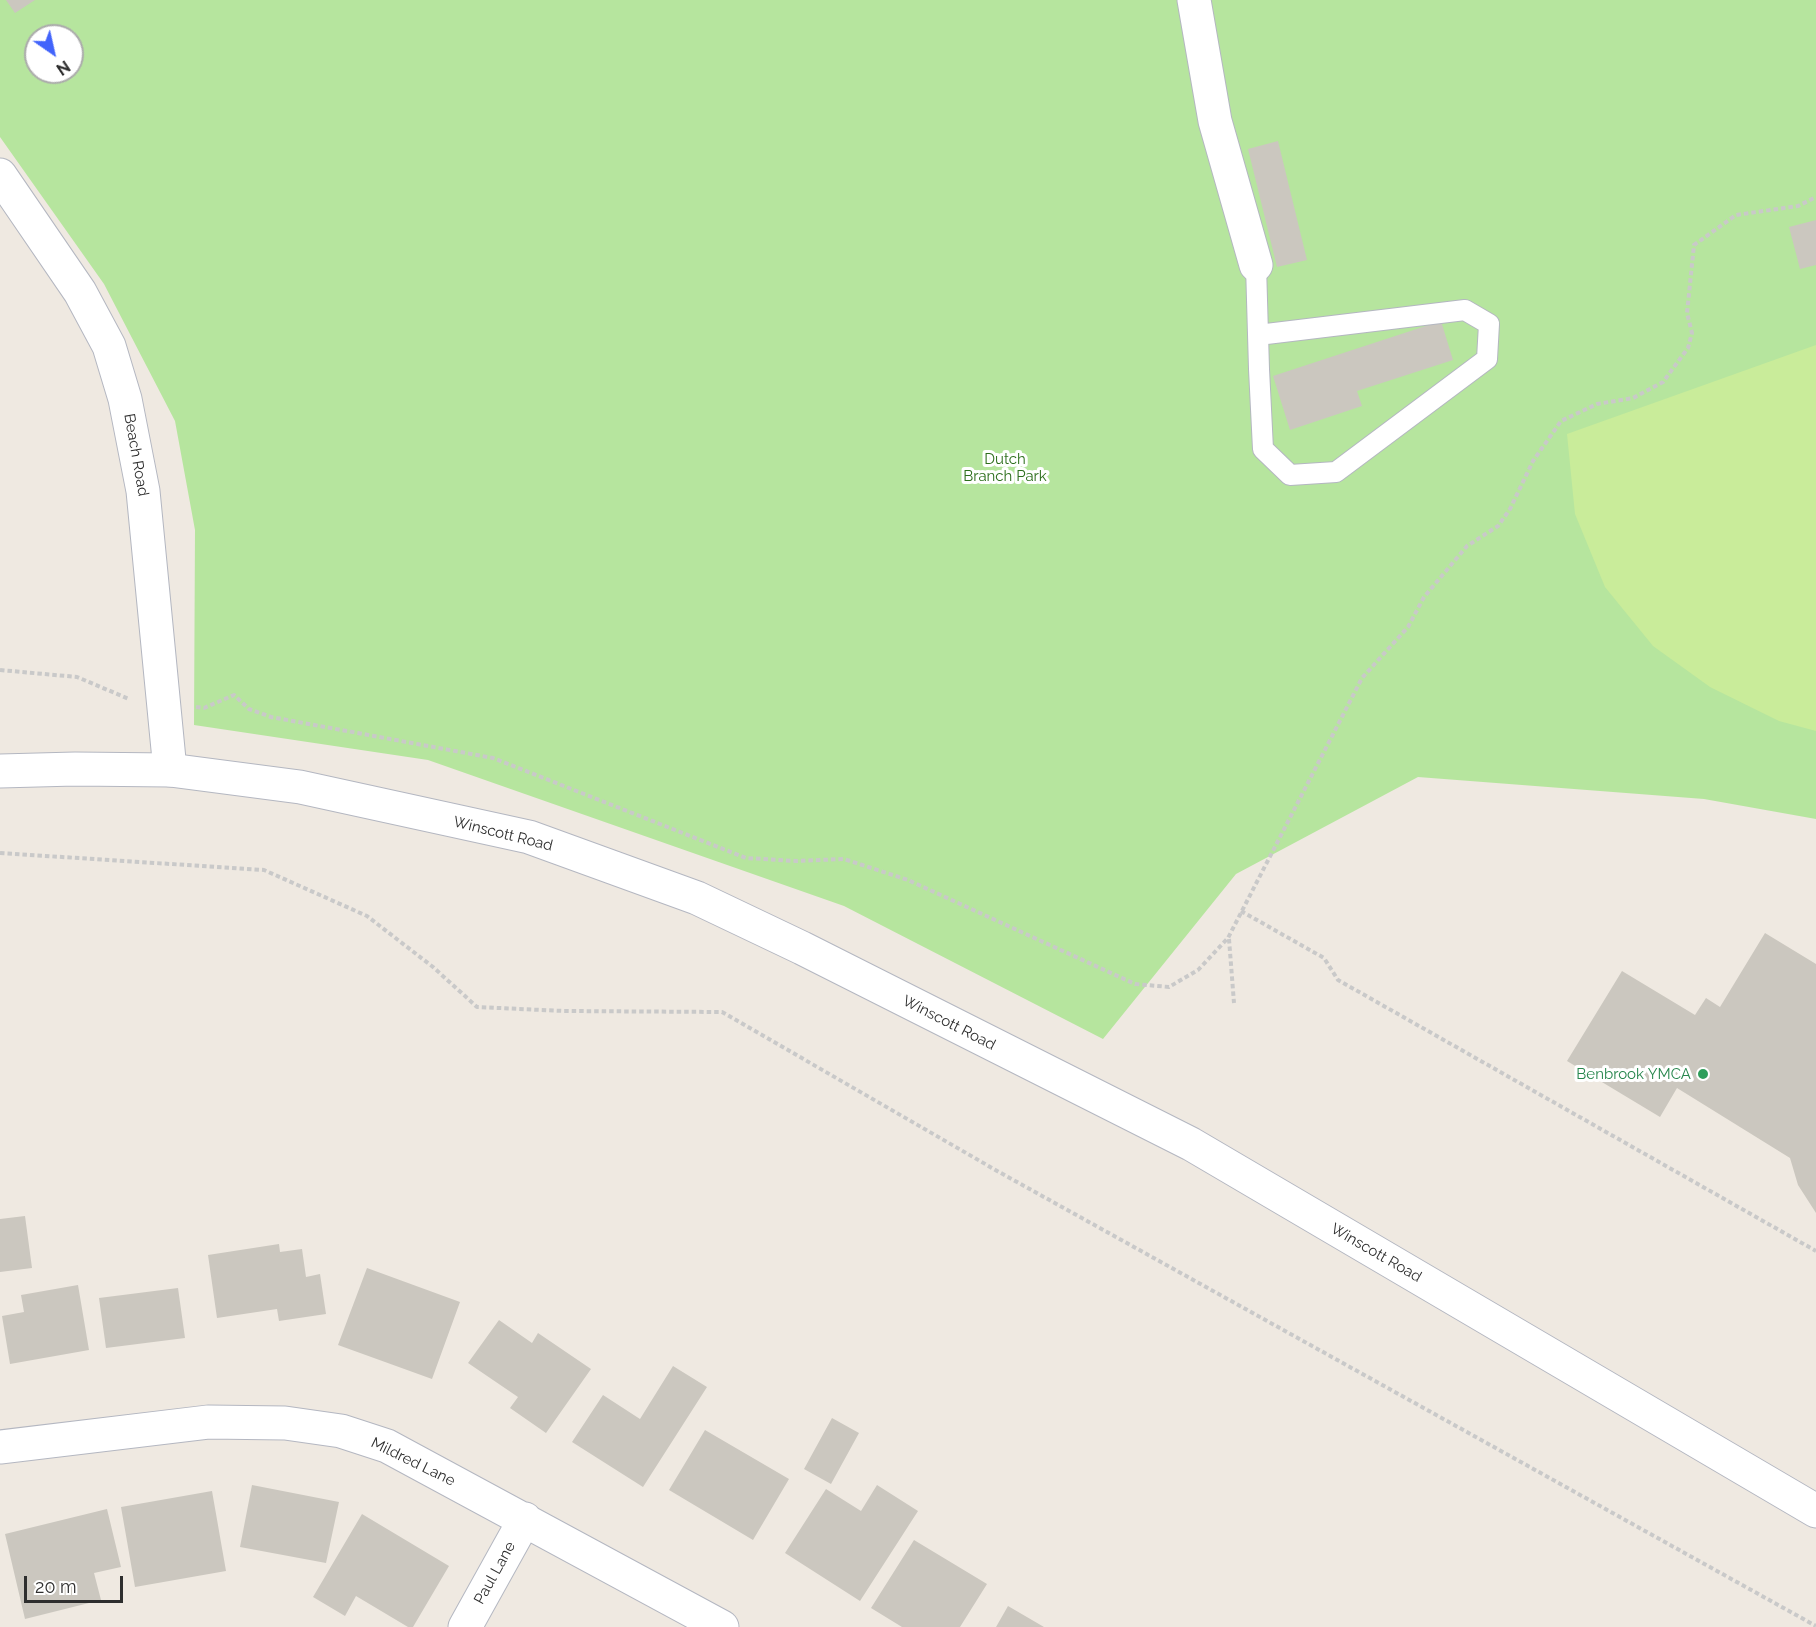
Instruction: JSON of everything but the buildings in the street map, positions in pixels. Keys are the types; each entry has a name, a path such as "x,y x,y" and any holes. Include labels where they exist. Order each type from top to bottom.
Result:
{"main road":[{"path":"1194,0 1215,121 1256,266"},
{"name":"Beach Road","path":"0,174 80,292 113,356 125,399 143,491 170,770"},
{"name":"Winscott Road","path":"0,771 170,770 300,787 529,837 697,898 802,948 1191,1144 1816,1511"},
{"name":"Mildred Lane","path":"0,1448 208,1422 285,1423 341,1431 387,1446 722,1627"},
{"name":"Paul Lane","path":"465,1627 525,1519"}],"lane":[{"path":"1256,266 1258,335 1263,449 1290,475 1336,472 1487,359 1489,324 1465,310 1258,335"}],"path":[{"path":"0,670 78,677 135,702 204,708 234,695 249,708 271,717 493,759 746,858 796,861 844,859 908,880 1135,984 1169,987 1198,970 1228,938 1362,678 1408,627 1424,597 1467,546 1498,526 1510,509 1533,461 1561,421 1597,404 1633,398 1663,382 1688,348 1692,333 1688,313 1694,244 1736,215 1798,206 1816,197"},
{"path":"0,853 264,870 367,916 433,967 477,1007 564,1011 722,1012 999,1172 1816,1626"},
{"path":"1241,911 1324,958 1338,980 1816,1251"},
{"path":"1228,938 1234,1003"}],"green space":[{"name":"Dutch Branch Park","path":"0,0 1816,0 1816,819 1704,799 1418,777 1236,874 1103,1039 844,906 428,760 194,725 195,530 175,421 104,284 0,137"},
{"path":"1816,345 1816,731 1779,721 1710,687 1653,646 1605,587 1575,514 1567,434"}],"place":[{"name":"Benbrook YMCA","path":"1703,1074"}]}
